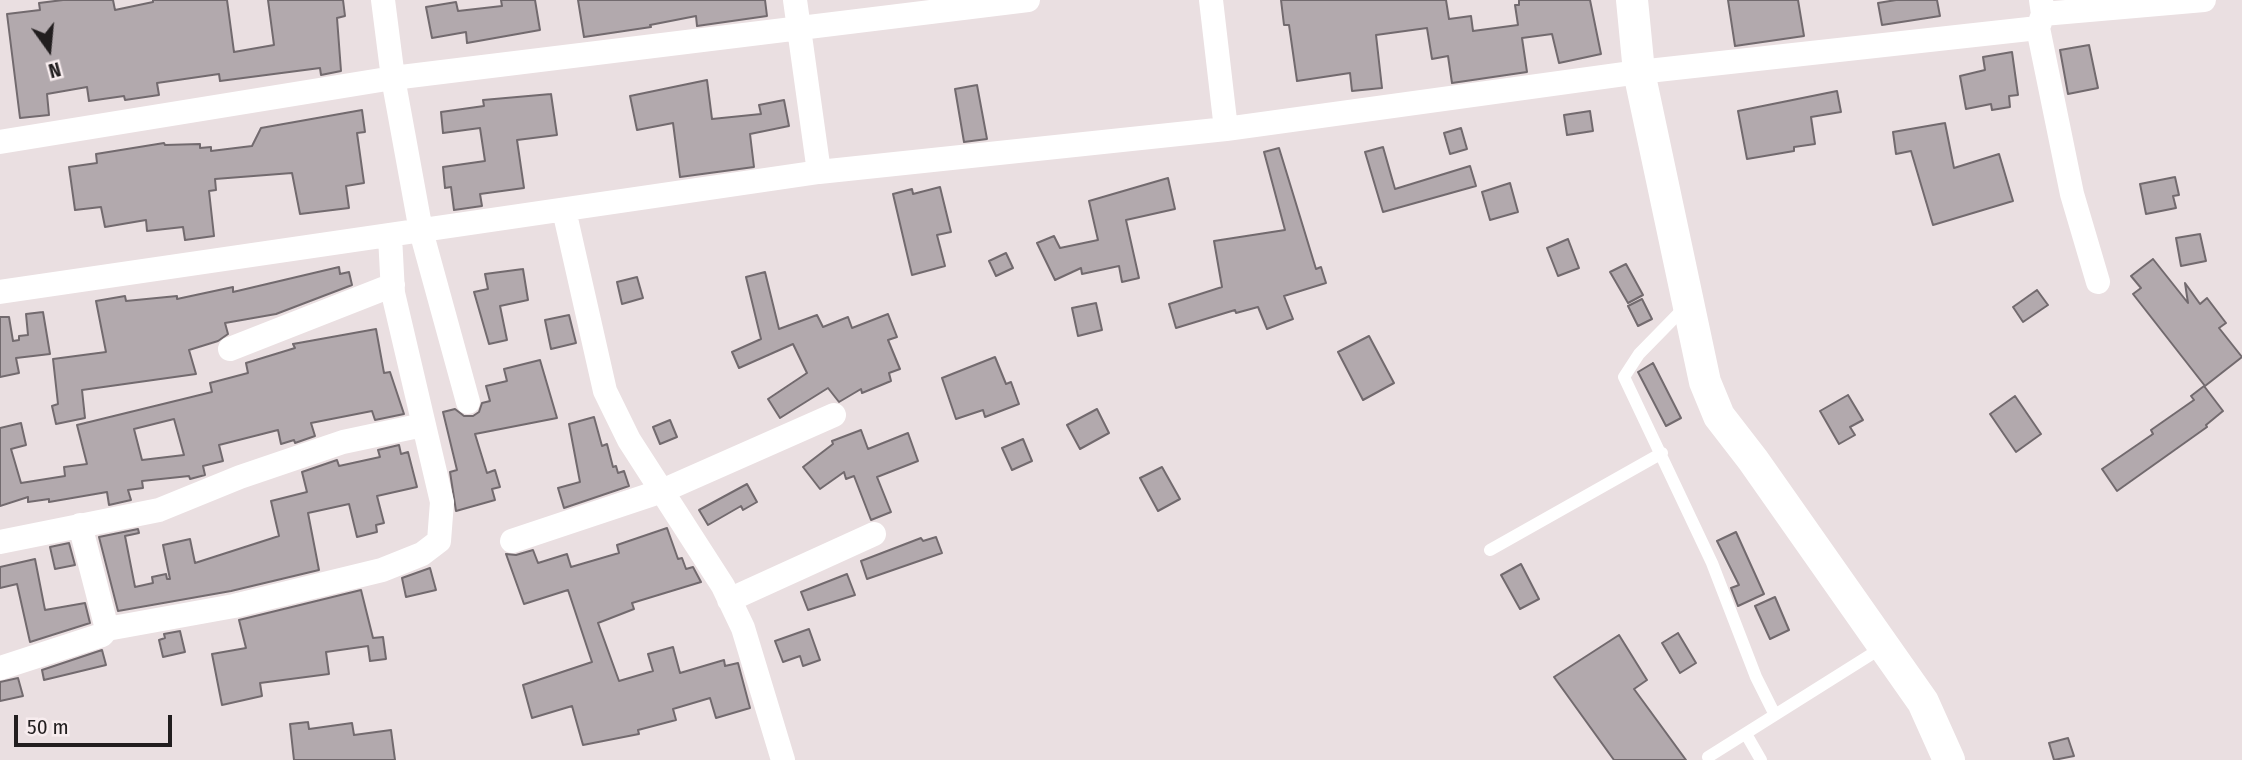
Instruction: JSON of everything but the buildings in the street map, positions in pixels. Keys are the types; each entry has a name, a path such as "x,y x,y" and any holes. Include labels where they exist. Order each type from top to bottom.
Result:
{"street":[{"path":"383,0 393,78 421,231 468,401"},
{"path":"795,0 819,172"},
{"path":"0,142 393,78 798,26 1028,0"},
{"path":"1210,0 1226,129"},
{"path":"1632,0 1639,72 1686,306 1705,382 1719,416 1753,460 1923,702 1949,760"},
{"path":"0,292 819,172 1226,129 2040,14 2204,0"},
{"path":"2040,14 2072,194 2098,282"},
{"path":"564,210 605,391 629,440 729,600 743,628 783,760"},
{"path":"0,668 102,635 107,629 234,606 382,570 433,547 439,541 442,502 393,285 390,236"},
{"path":"230,349 393,285"},
{"path":"512,541 662,491 834,415"},
{"path":"0,542 159,510 240,477 343,442 423,425"},
{"path":"80,525 107,629"},
{"path":"729,600 874,534"}],"lane":[{"path":"1686,306 1639,354 1625,377 1662,453 1775,715"},
{"path":"1490,550 1662,453"},
{"path":"1708,757 1884,647"},
{"path":"1746,734 1761,760"}]}
